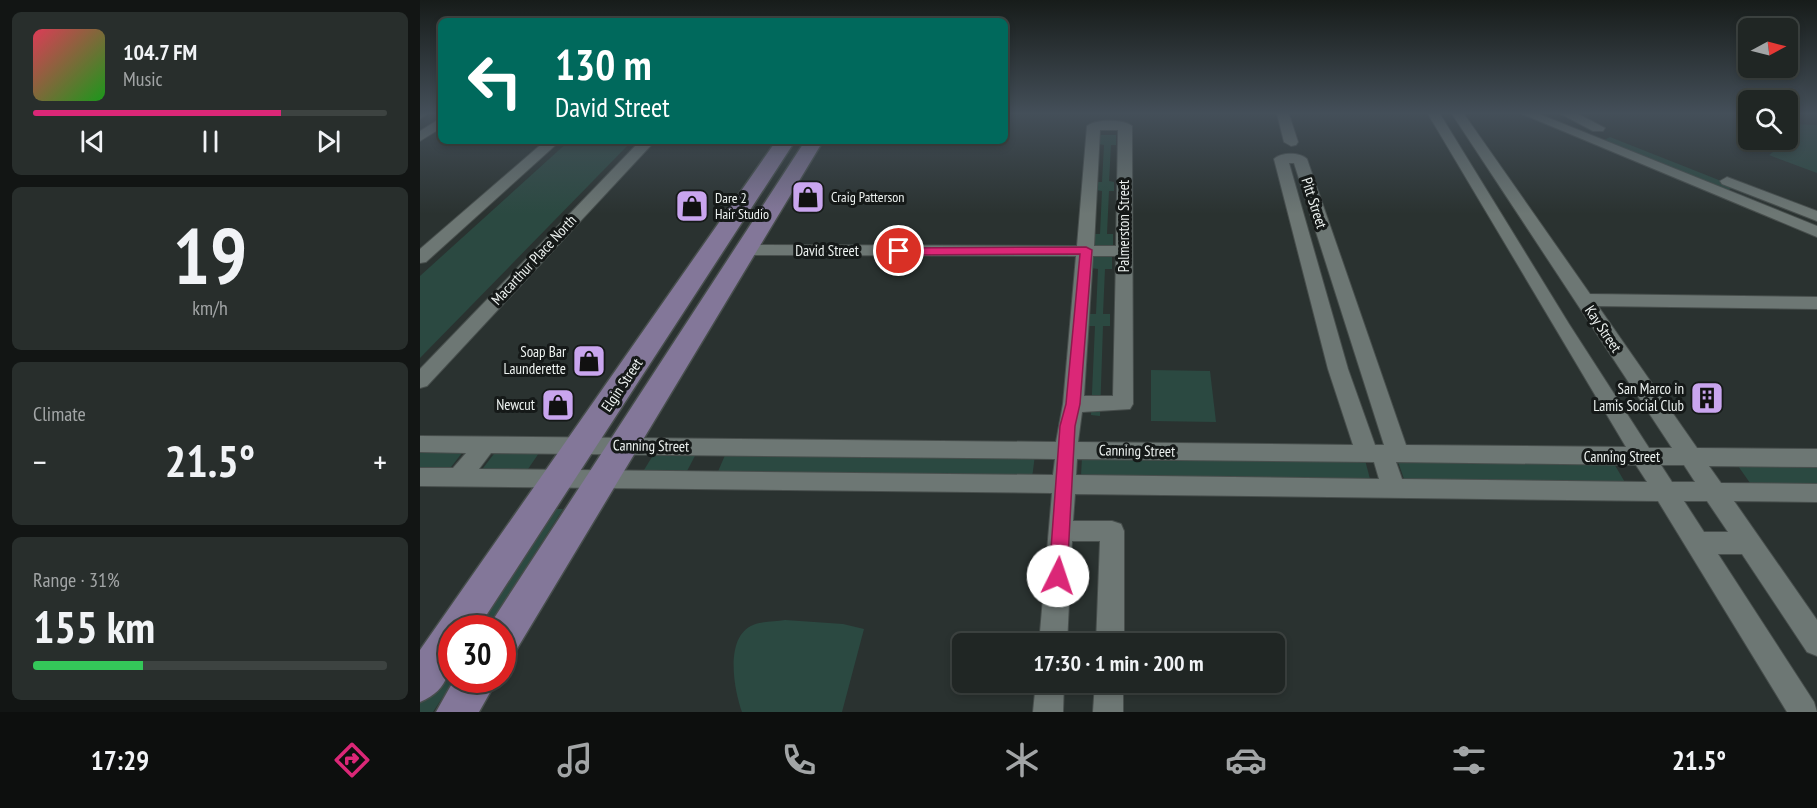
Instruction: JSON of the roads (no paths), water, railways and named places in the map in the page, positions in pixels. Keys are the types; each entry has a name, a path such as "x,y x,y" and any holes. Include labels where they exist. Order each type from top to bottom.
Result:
{"main road":[{"name":"Elgin Street","path":"466,615 782,147"},
{"path":"516,617 810,147"},
{"path":"759,182 788,183"},
{"path":"420,683 438,657"},
{"path":"456,712 468,693"}],"street":[{"path":"420,258 546,147"},
{"name":"Macarthur Place North","path":"420,381 642,147"},
{"name":"Palmerston Street","path":"1054,633 1066,450 1073,404 1093,147"},
{"name":"Palmerston Street","path":"1073,404 1124,404 1125,147"},
{"path":"1454,147 1545,298 1804,712"},
{"name":"Kay Street","path":"1481,147 1817,643"},
{"path":"1610,147 1817,232"},
{"path":"1644,147 1817,216"},
{"name":"Pitt Street","path":"1281,159 1300,159 1368,370 1382,453 1338,369 1281,159"},
{"path":"1733,198 1747,189"},
{"name":"David Street","path":"746,250 1124,251"},
{"path":"1306,252 1330,252"},
{"path":"1545,298 1817,303"},
{"path":"1338,369 1368,370"},
{"name":"Canning Street","path":"420,444 1817,459"},
{"path":"459,477 486,444"},
{"path":"699,480 715,448"},
{"path":"1382,453 1394,488"},
{"path":"420,477 1817,493"},
{"path":"1062,531 1112,531 1110,633"},
{"path":"1699,543 1749,543"},
{"path":"1048,712 1049,693"},
{"path":"1108,712 1109,693"}],"place":[{"name":"Craig Patterson","path":"808,197"},
{"name":"Dare 2 Hair Studio","path":"692,206"},
{"name":"Soap Bar Launderette","path":"589,361"},
{"name":"San Marco in Lamis Social Club","path":"1707,398"},
{"name":"Newcut","path":"558,405"}]}
